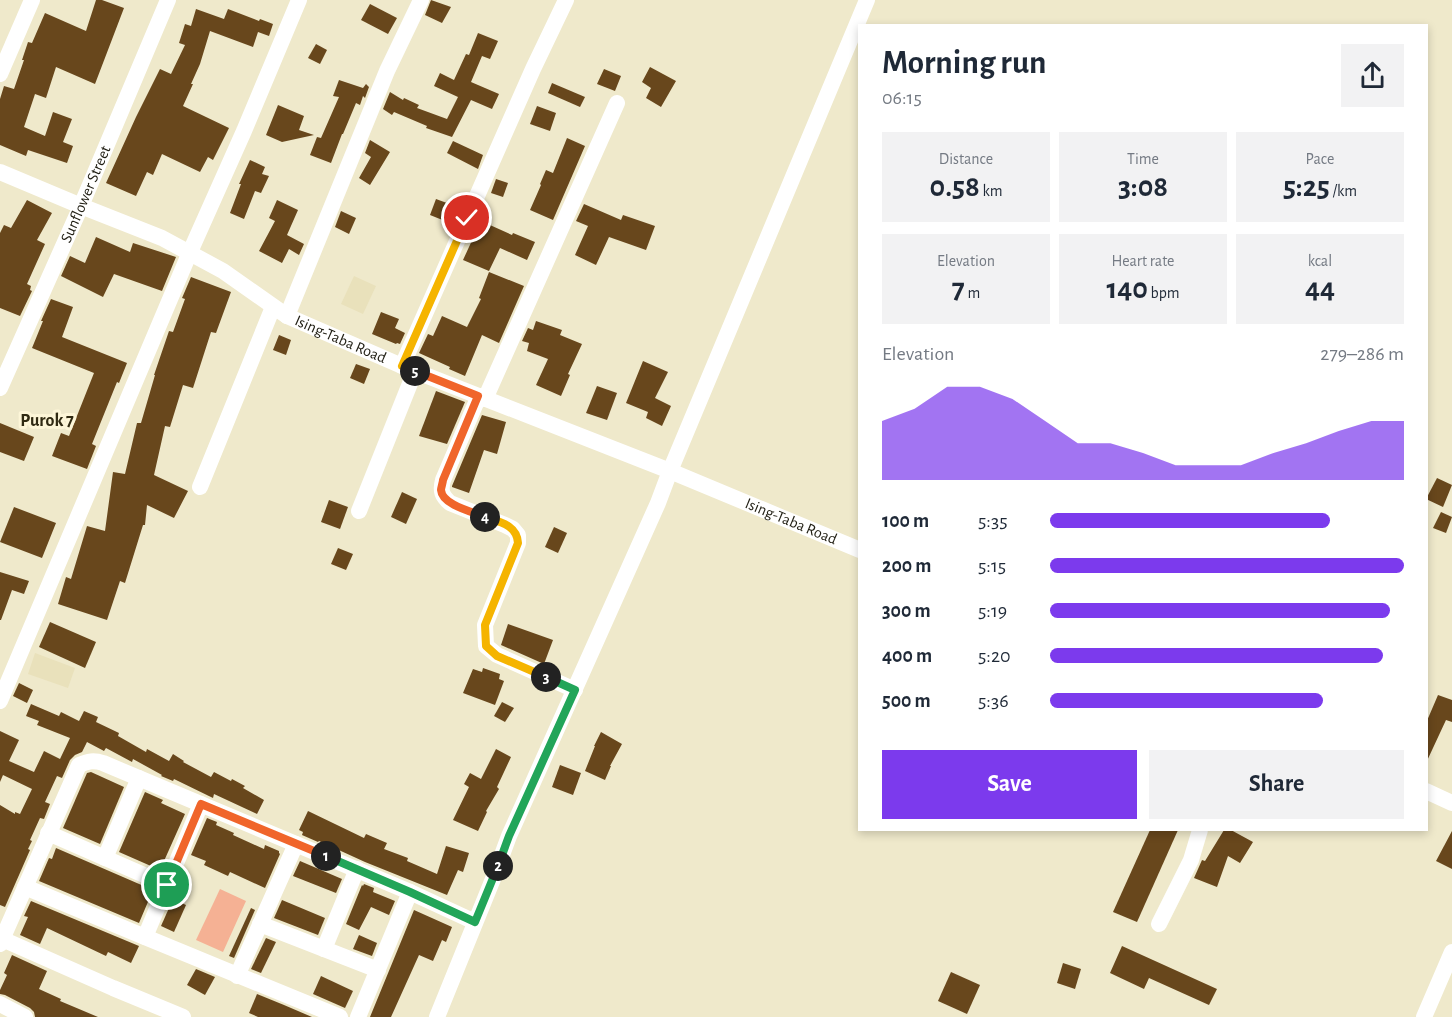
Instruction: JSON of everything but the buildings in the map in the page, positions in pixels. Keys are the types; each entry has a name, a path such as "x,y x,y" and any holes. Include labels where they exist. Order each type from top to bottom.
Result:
{"street":[{"path":"0,74 32,0"},
{"name":"Sunflower Street","path":"0,388 81,206 168,0"},
{"path":"0,701 6,669 299,0"},
{"path":"200,487 421,0"},
{"path":"359,511 409,369 533,69 566,0"},
{"path":"437,1017 509,836 658,503 867,0"},
{"path":"575,690 497,656 486,646 485,625 513,557 518,535 505,525 450,503 443,497 441,489 443,480 617,103"},
{"name":"Ising-Taba Road","path":"0,172 162,238 223,270 280,311 409,369 670,471 858,549"},
{"path":"183,1017 1,942 79,765 87,761 103,763 357,869 475,922"},
{"path":"105,858 139,778"},
{"path":"1428,792 1452,803"},
{"path":"145,938 201,804"},
{"path":"1159,924 1191,860 1200,831"},
{"path":"48,833 167,885"},
{"path":"237,976 296,844"},
{"path":"324,949 357,869"},
{"path":"25,886 145,938 340,1017"},
{"path":"358,1017 410,892"},
{"path":"260,924 378,970"},
{"path":"1424,1017 1452,952"},
{"path":"0,1004 25,1017"}],"shaded area":[{"path":"354,276 376,286 363,314 341,304"},
{"path":"35,653 75,668 68,688 28,674"},
{"path":"220,889 246,901 223,952 196,940"}],"district":[{"name":"Purok 7","path":"47,421"}],"route":[{"path":"167,885 201,804 410,892 475,922 509,836 575,690 497,656 486,646 485,625 513,557 518,535 505,525 450,503 443,497 441,489 478,396 402,366 467,218"}]}
